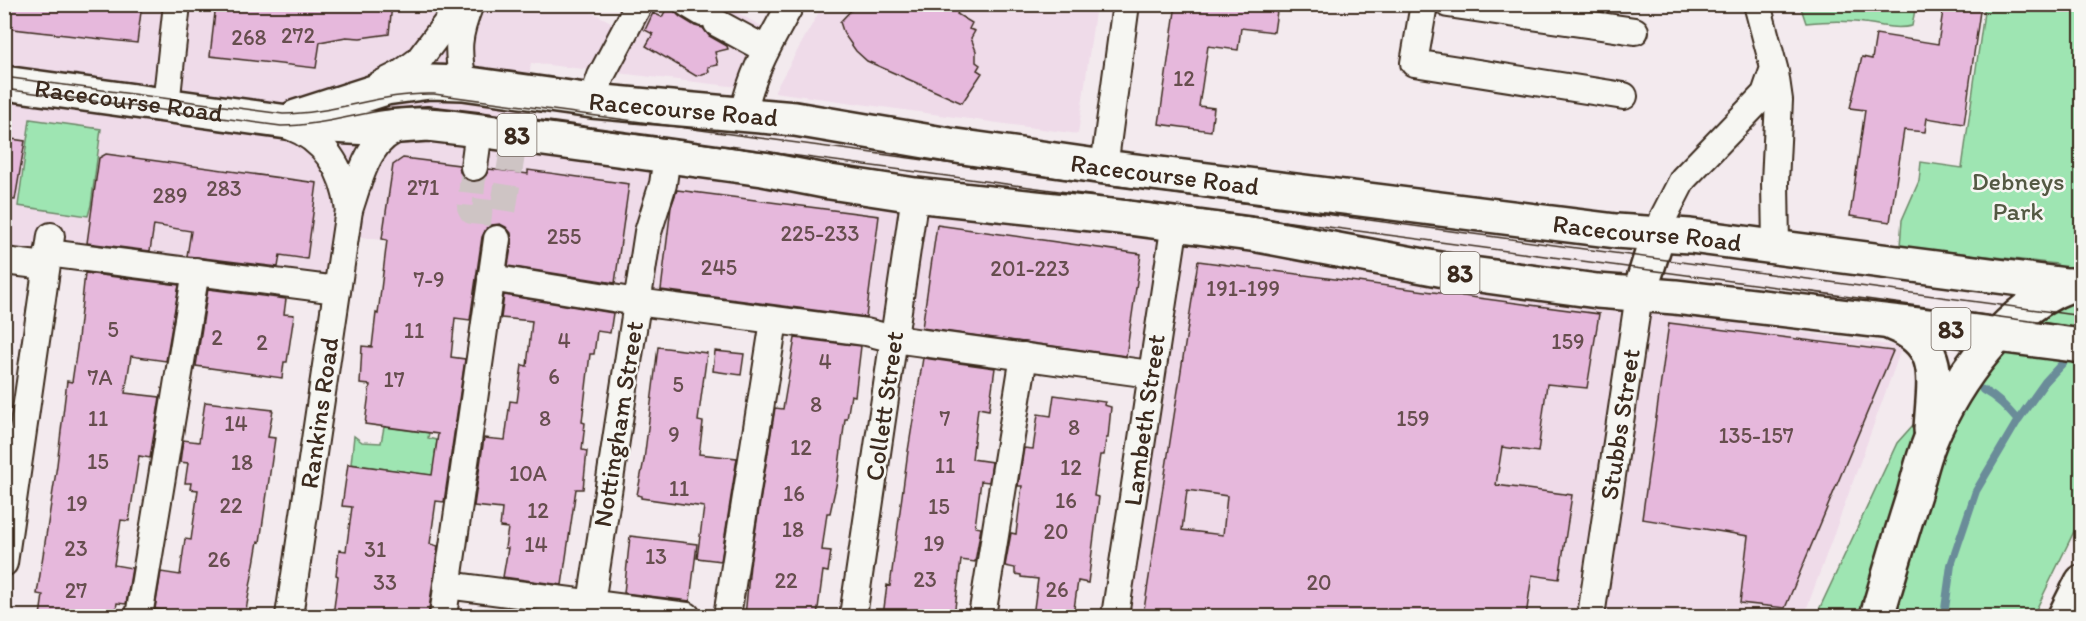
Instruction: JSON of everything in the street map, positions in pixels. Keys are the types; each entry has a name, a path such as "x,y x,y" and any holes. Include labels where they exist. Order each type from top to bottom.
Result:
{"highway":[{"name":"Racecourse Road","path":"254,119 295,117 328,108 352,98 399,86 430,82 463,83 601,102 804,121 949,146 1104,167 1616,231 1690,236 2076,286"},
{"name":"Racecourse Road","path":"4,83 254,119 348,128 428,124 479,130 764,169 915,195 1174,223 1258,235 1450,271 1639,295 1888,321 2082,346"},
{"path":"1174,223 1182,176"},
{"name":"Stubbs Street","path":"1639,295 1658,234"},
{"path":"1943,391 1968,372 2006,336 2020,314 2057,290 2076,286"},
{"path":"1877,616 1943,391 1929,351 1924,344 1909,330 1888,321"},
{"path":"2065,616 2082,582"}],"street":[{"path":"166,105 177,4"},
{"path":"601,102 601,76 639,4"},
{"path":"601,102 650,4"},
{"path":"743,114 747,94 765,49 791,4"},
{"path":"1104,167 1126,4"},
{"path":"1424,4 1414,63 1624,96"},
{"path":"1448,4 1635,32"},
{"path":"1757,4 1774,68 1779,100 1775,182 1776,247"},
{"path":"463,83 458,45 464,6"},
{"path":"352,98 413,66 464,6"},
{"path":"703,13 765,49"},
{"path":"1658,234 1664,216 1683,179 1765,94 1774,68"},
{"name":"Rankins Road","path":"254,119 296,128 322,146 341,173 349,210"},
{"name":"Rankins Road","path":"289,616 349,210 366,164 378,142 391,132 410,125"},
{"path":"474,167 479,130"},
{"name":"Nottingham Street","path":"590,610 648,232 663,184 658,154"},
{"name":"Collett Street","path":"853,616 915,195"},
{"name":"Lambeth Street","path":"1115,616 1174,223"},
{"path":"443,616 497,239"},
{"path":"4,261 48,252 337,290"},
{"path":"4,563 48,252"},
{"path":"139,616 196,271"},
{"path":"491,278 637,302 866,332 894,339 1150,374"},
{"name":"Stubbs Street","path":"1591,616 1639,295"},
{"path":"727,616 774,321"},
{"path":"982,616 1024,356"},
{"path":"447,585 590,610 687,616"}],"shaded area":[{"path":"576,4 617,25 629,5 723,5 776,34 747,88 531,63 520,150 1172,240 1902,347 1804,616 1115,616 1150,374 491,278 495,252 346,236 337,290 5,259 4,5"},
{"path":"823,5 1096,5 1078,134 774,92"}],"green space":[{"path":"1916,4 1912,26 1900,28 1849,21 1806,23 1800,5"},
{"name":"Debneys Park","path":"1985,5 2081,5 2081,517 2033,616 1816,616 1897,443 2057,264 1900,246 1902,220 1919,181 1921,162 1962,168"},
{"path":"30,119 101,129 88,216 18,206"},
{"path":"384,427 429,433 428,438 437,440 435,453 461,457 458,479 351,464 354,436 362,442 381,443"}],"building":[{"path":"4,4 142,4 137,43 4,28"},
{"path":"216,4 392,4 389,34 360,38 346,37 320,42 316,68 210,56"},
{"path":"669,4 673,4 675,12 680,17 703,28 709,36 727,46 728,49 715,52 718,65 708,67 709,72 696,76 646,46 653,34 645,30 653,13 662,17"},
{"path":"857,4 963,4 957,14 972,23 969,29 975,31 971,38 976,51 976,62 980,65 977,70 982,73 962,103 867,61 856,51 844,34 840,22"},
{"path":"1176,4 1278,4 1274,32 1241,28 1238,50 1208,46 1199,106 1214,108 1211,131 1159,124"},
{"path":"1944,4 1981,4 1964,124 1927,118 1925,132 1904,130 1890,222 1850,216 1865,110 1850,108 1862,57 1872,59 1876,34 1938,44"},
{"path":"4,138 25,141 15,200 4,199"},
{"path":"106,154 317,183 307,259 280,255 278,267 187,256 191,231 154,225 150,251 87,243 99,158"},
{"path":"403,158 459,165 464,178 473,182 485,177 489,169 528,174 528,170 629,184 615,283 508,266 511,233 500,224 486,229 482,237 470,320 455,318 451,357 465,359 444,502 436,501 430,544 438,546 428,616 333,616 339,550 346,551 352,507 342,506 348,464 432,475 438,434 365,424 370,385 360,384 362,346 372,347 376,313 378,314 387,240 382,239 393,165"},
{"path":"677,190 879,216 866,317 661,290 671,207"},
{"path":"937,225 1141,254 1126,356 922,328"},
{"path":"1198,261 1599,314 1587,388 1547,384 1538,452 1502,447 1496,485 1572,495 1559,579 1532,575 1526,616 1143,616","holes":["1187,490 1227,496 1223,535 1182,530"]},
{"path":"85,273 179,285 166,361 131,356 125,393 160,397 150,458 139,456 129,521 121,520 114,565 132,568 126,604 117,603 115,616 40,616 43,595 37,594 57,465 67,381 72,382"},
{"path":"208,289 286,299 284,314 294,315 287,362 284,362 282,378 196,366"},
{"path":"504,295 613,313 610,333 597,331 594,354 590,354 582,422 585,423 582,450 587,451 583,489 576,489 562,585 503,577 508,548 505,548 508,528 500,527 502,509 474,506 484,438 505,440 510,401 517,402 522,365 527,366 532,321 501,318"},
{"path":"1669,323 1893,351 1785,608 1740,603 1748,536 1642,519"},
{"path":"795,338 861,346 855,396 851,395 847,419 845,419 837,481 830,513 827,513 822,550 831,551 828,572 823,571 817,616 745,616 750,565 775,408 783,409"},
{"path":"658,347 707,353 698,421 703,422 699,454 737,458 721,561 697,558 704,507 641,498 637,495 644,460"},
{"path":"715,351 744,354 741,375 713,371"},
{"path":"923,358 995,368 989,410 978,408 972,459 992,462 989,482 981,481 975,527 981,528 975,562 961,560 954,616 883,616 887,585 890,586"},
{"path":"1054,395 1105,402 1104,405 1111,407 1108,438 1106,438 1104,455 1100,455 1094,496 1099,497 1088,583 1078,581 1073,616 1033,616 1038,579 1021,577 1015,574 1015,568 1005,566 1011,533 1016,534 1022,486 1018,486 1024,448 1033,449 1038,414 1051,416"},
{"path":"205,402 273,410 268,437 275,438 260,542 258,541 245,616 176,616 177,612 155,609 161,572 180,575 185,539 191,540 198,490 190,489 191,483 185,483 188,463 180,462 183,440 199,442"},
{"path":"630,536 697,544 690,601 624,593"}],"waterway":[{"path":"1944,616 1951,565 1976,491 2018,420 2045,382 2071,354"},
{"path":"1983,390 1993,396 2018,421"}],"tunnel":[{"path":"474,167 470,207 472,211 500,214 503,212 515,135"}],"tram line":[{"path":"4,77 283,114 321,111 396,96 434,94 2082,316"},
{"path":"4,89 281,126 295,126 401,108 446,109 2082,328"}]}
